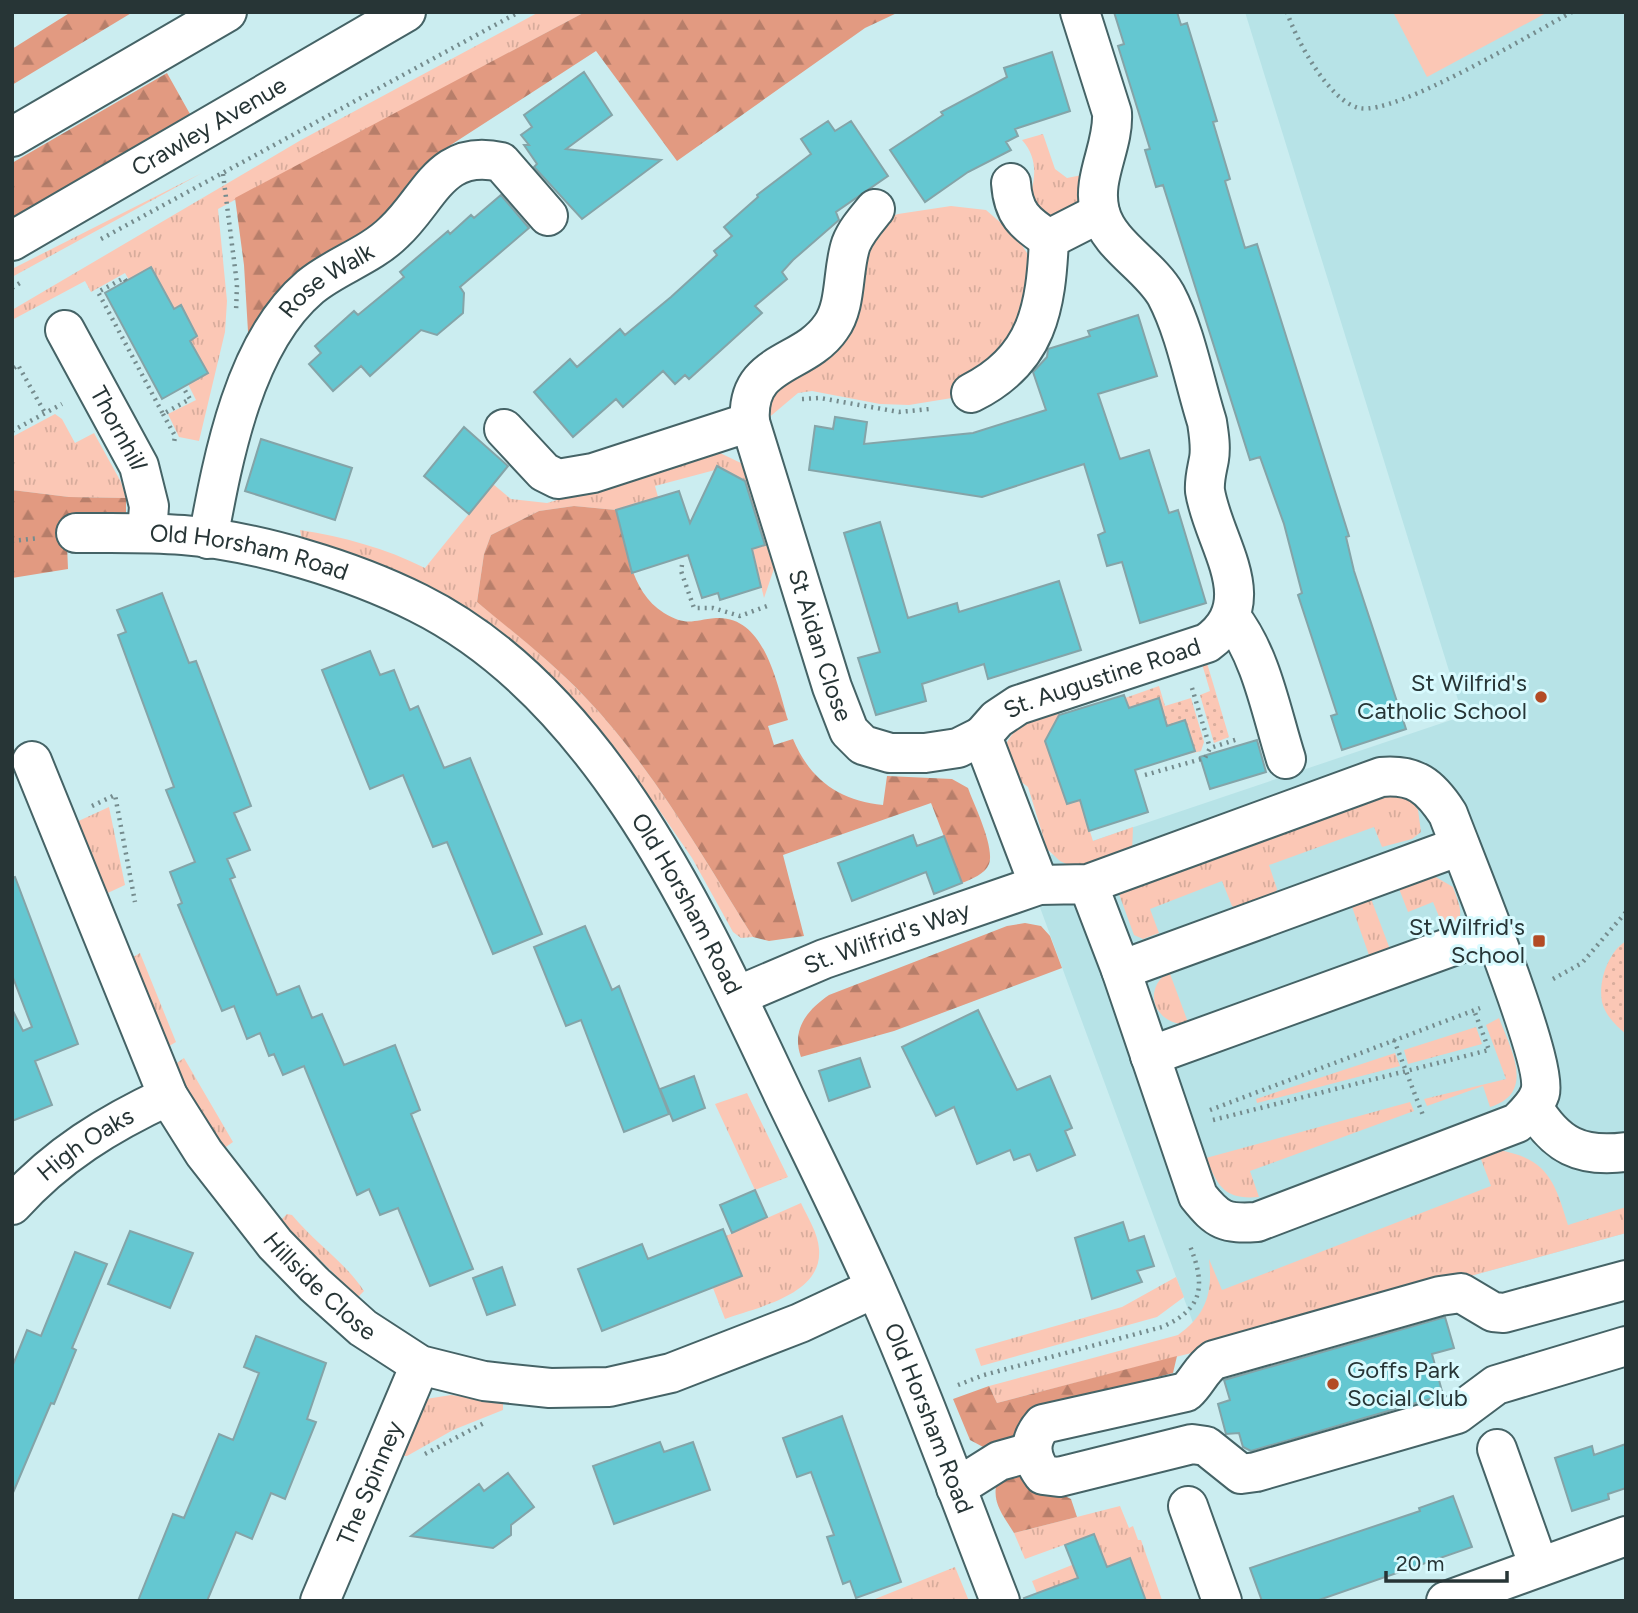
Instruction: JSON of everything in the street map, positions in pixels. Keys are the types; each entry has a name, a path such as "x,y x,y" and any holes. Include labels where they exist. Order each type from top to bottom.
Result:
{"street":[{"path":"12,136 227,12"},
{"name":"Crawley Avenue","path":"12,241 394,20 419,12"},
{"path":"1080,12 1112,113 1113,130 1098,194 1100,213 1111,234 1165,293 1173,312 1207,422 1210,440 1205,491 1231,575 1235,598 1231,617 1244,633 1253,654 1281,743"},
{"name":"Rose Walk","path":"208,539 222,464 253,370 282,315 311,286 393,234 414,212 432,184 447,169 462,162 475,159 500,162 548,216"},
{"path":"1011,183 1012,202 1018,217 1049,239"},
{"name":"St Aidan Close","path":"875,209 852,242 838,314 831,327 758,382 751,394 752,430 832,687 849,731 863,745 890,753 925,753 958,748 982,736"},
{"path":"1049,239 1100,213"},
{"path":"971,393 1007,370 1022,354 1035,330 1044,299 1049,239"},
{"name":"Thornhill","path":"65,330 139,466 149,506 147,533"},
{"path":"504,429 544,472 558,479 593,473 752,430"},
{"name":"Old Horsham Road","path":"76,533 147,533 208,539 288,555 359,577 420,604 474,639 532,684 585,744 633,810 685,894 737,996 876,1288 1000,1601"},
{"name":"St. Augustine Road","path":"1039,885 982,736 997,719 1018,705 1207,643 1222,632 1231,617"},
{"name":"Hillside Close","path":"33,761 168,1096 237,1199 275,1244 363,1328 421,1365 484,1381 550,1388 609,1387 671,1373 800,1323 876,1288"},
{"name":"St. Wilfrid's Way","path":"737,996 824,959 1039,885 1088,884 1381,777 1401,775 1417,779 1435,794 1448,814 1515,993 1540,1070 1540,1092 1533,1107"},
{"path":"1121,970 1460,846"},
{"path":"1088,884 1121,970 1198,1196 1213,1215 1232,1224 1257,1222 1517,1123 1533,1107 1548,1131 1570,1146 1598,1154 1626,1152"},
{"path":"1150,1056 1492,932"},
{"name":"High Oaks","path":"12,1205 62,1158 110,1123 168,1096"},
{"path":"1626,1280 1504,1313 1493,1312 1461,1293 1440,1296 1214,1360 1203,1368 1194,1385 1186,1392 1043,1424 1034,1434 1031,1452 1043,1475 1059,1477 1192,1444 1206,1446 1241,1474 1256,1472 1457,1414 1496,1385 1626,1346"},
{"name":"The Spinney","path":"320,1601 421,1365"},
{"path":"1497,1449 1539,1567"},
{"path":"956,1488 999,1461 1031,1452"},
{"path":"1188,1506 1222,1601"},
{"path":"1446,1601 1626,1536"}],"path":[{"path":"94,243 519,12"},
{"path":"1287,12 1308,56 1328,83 1345,102 1361,108 1406,97 1436,84 1572,12"},
{"path":"12,288 36,274"},
{"path":"126,281 124,278 98,292 148,379 163,414 190,399 183,387"},
{"path":"14,368 18,365 45,413"},
{"path":"752,430 793,401 805,399 820,398 878,410 929,409"},
{"path":"682,565 681,571 694,608 713,608 740,616"},
{"path":"1144,775 1205,758 1210,748 1181,651"},
{"path":"1210,748 1281,743"},
{"path":"57,822 115,795 137,912"},
{"path":"1474,1010 1489,1050 1214,1121 1205,1112 1561,976 1582,963 1626,912"},
{"path":"1394,1040 1438,1154"},
{"path":"921,1400 984,1375 1162,1327 1181,1318 1194,1302 1201,1283 1185,1234"}],"shaded area":[{"name":"St Wilfrid's Catholic School","path":"1245,12 1626,12 1626,1233 1203,1350 1024,864 1463,716"}],"green space":[{"path":"71,12 133,12 12,85 12,49"},
{"path":"539,12 585,12 218,209 227,301 225,332 199,441 179,437 168,414 196,400 188,384 208,373 190,341 197,336 181,306 174,309 151,267 129,280 125,273 91,292 85,281 12,320 12,310 301,140"},
{"path":"585,12 899,12 865,28 677,161 596,51 443,150 414,189 249,348 244,265 235,198"},
{"path":"1393,12 1548,12 1427,77"},
{"path":"167,73 190,114 12,218 12,163"},
{"path":"1043,134 1055,169 1067,178 1082,175 1089,194 1055,223 1029,199 1034,168 1031,154 1022,140"},
{"path":"202,173 12,277 12,269"},
{"path":"951,206 986,210 1016,236 1027,253 1032,271 1021,327 958,397 909,405 880,404 812,391 798,393 766,420 765,406 856,271 880,221 898,214"},
{"path":"55,414 62,419 75,443 94,433 121,482 126,498 69,497 12,490 12,437"},
{"path":"718,452 745,465 777,560 764,598 752,549 765,544 743,485 745,481 718,466 715,470 655,486 658,497 616,510 574,506 539,511 491,535 484,554 477,602 572,684 633,753 675,812 753,937 741,938 733,932 692,858 657,807 616,752 572,701 444,595 395,571 302,540 300,530 364,544 425,568 493,484 511,499 547,503"},
{"path":"12,490 69,497 126,498 126,515 66,520 68,569 12,578"},
{"path":"574,506 616,510 636,580 652,604 664,613 684,621 716,618 733,620 746,628 757,640 773,672 788,720 768,726 774,745 793,739 808,766 828,786 853,799 883,805 887,776 952,779 968,788 989,847 989,864 984,871 962,883 931,803 783,855 804,936 769,941 753,937 675,812 610,724 559,672 477,602 484,554 491,535 539,511"},
{"path":"1207,663 1229,737 1214,743 1200,695 1210,691 1202,664"},
{"path":"1159,686 1165,706 1191,698 1204,742 1201,751 1177,757 1174,747 1192,741 1185,720 1167,726 1159,699 1128,708 1125,698"},
{"path":"1052,709 1060,713 1045,742 1049,744 1067,804 1080,800 1093,841 1133,827 1132,853 1075,868 1060,861 1047,849 1028,787 1016,778 1005,746 1024,723"},
{"path":"1378,792 1408,796 1418,810 1421,832 1412,839 1382,847 1374,827 1269,865 1277,889 1272,902 1244,913 1232,906 1222,881 1150,909 1159,933 1143,939 1134,935 1119,894 1124,883"},
{"path":"109,807 125,885 99,897 72,824"},
{"path":"1434,876 1453,887 1460,907 1457,923 1445,931 1433,902 1408,912 1398,886"},
{"path":"1370,896 1391,952 1370,958 1351,904"},
{"path":"1025,923 1041,926 1050,936 1062,968 894,1031 801,1057 798,1038 803,1021 814,1007 829,995 1007,926"},
{"path":"1626,941 1626,1034 1608,1016 1601,994 1609,960"},
{"path":"140,953 176,1042 164,1049 125,962"},
{"path":"1169,971 1189,1025 1168,1020 1156,1006 1155,988"},
{"path":"1499,1018 1514,1057 1516,1081 1512,1092 1504,1100 1490,1107 1483,1086 1427,1106 1424,1099 1506,1079 1486,1025"},
{"path":"1476,1027 1482,1044 1408,1064 1404,1050"},
{"path":"1395,1053 1400,1066 1257,1103 1256,1099"},
{"path":"184,1058 233,1142 223,1149 174,1065"},
{"path":"747,1093 788,1177 755,1190 715,1104"},
{"path":"1410,1102 1414,1111 1250,1171 1259,1197 1238,1196 1224,1190 1206,1158"},
{"path":"1498,1150 1528,1159 1546,1174 1553,1184 1568,1225 1626,1207 1626,1233 1203,1350 997,1403 989,1386 1178,1335 1195,1319 1206,1302 1210,1282 1209,1259 1222,1290 1491,1186 1479,1154"},
{"path":"801,1203 815,1231 819,1249 817,1265 810,1278 786,1297 725,1319 713,1288 741,1276 726,1236"},
{"path":"287,1214 292,1215 339,1261 364,1291 358,1297 280,1221"},
{"path":"1176,1277 1184,1297 1157,1317 981,1366 975,1349 1122,1307"},
{"path":"1177,1356 1173,1373 1044,1407 1014,1440 985,1448 970,1440 953,1399 989,1386 997,1403"},
{"path":"451,1395 503,1402 503,1410 453,1430 407,1456 401,1456 426,1399"},
{"path":"1016,1472 1071,1499 1077,1517 1014,1533 999,1507 996,1487 998,1479"},
{"path":"1120,1506 1129,1528 1133,1526 1138,1540 1141,1540 1162,1600 1146,1601 1130,1558 1107,1567 1094,1534 1025,1559 1014,1533"},
{"path":"1077,1563 1082,1576 1071,1580 1077,1596 1040,1601 1032,1581"},
{"path":"955,1567 969,1601 870,1601"}],"building":[{"path":"1114,12 1177,12 1181,25 1187,23 1217,121 1213,122 1230,179 1225,181 1245,248 1257,244 1349,536 1346,537 1354,571 1406,729 1342,750 1331,716 1337,714 1298,595 1302,593 1284,524 1260,457 1250,460 1163,185 1156,187 1145,150 1150,149 1118,46 1124,44"},
{"path":"1052,52 1070,111 1015,129 1018,136 1006,142 1011,150 968,172 925,202 890,150 943,115 941,112 1007,77 1004,68"},
{"path":"584,72 612,115 566,149 661,160 582,219 534,167 537,164 524,145 529,145 521,135 532,127 524,115"},
{"path":"828,121 835,131 851,121 888,176 836,212 839,220 793,260 782,272 787,279 755,306 762,313 689,379 685,375 675,384 663,371 623,407 616,399 573,437 534,392 570,359 577,367 620,329 625,335 717,255 714,251 732,236 724,227 758,197 757,195 811,154 801,139"},
{"path":"501,195 529,228 460,287 464,293 463,313 437,335 421,330 370,376 361,366 333,391 309,364 321,353 315,346 354,311 358,315 404,277 400,272 448,231 450,234 471,215 474,218"},
{"path":"151,267 174,309 181,305 197,336 190,341 208,373 162,399 105,293"},
{"path":"1138,315 1157,376 1098,394 1120,459 1149,450 1169,513 1178,510 1206,603 1140,623 1122,562 1107,566 1098,535 1105,532 1084,464 982,497 809,470 815,426 833,429 835,417 867,422 864,444 973,433 1046,410 1033,372 1047,357 1048,349 1090,336 1088,331"},
{"path":"464,427 508,466 469,514 424,476"},
{"path":"261,439 352,468 335,520 245,491"},
{"path":"717,466 745,481 765,545 752,549 761,587 720,600 718,593 702,598 688,555 632,573 616,510 679,491 690,523"},
{"path":"880,522 908,618 957,603 959,612 1059,581 1081,650 988,679 984,664 922,684 926,701 876,715 858,658 880,652 844,533"},
{"path":"162,593 189,663 196,661 251,806 234,813 250,850 227,859 235,877 230,879 277,995 299,986 312,1018 322,1014 344,1065 395,1045 420,1110 411,1114 473,1269 430,1286 398,1208 380,1215 369,1189 357,1195 304,1066 283,1075 274,1054 269,1056 260,1033 247,1039 234,1006 222,1011 178,905 182,903 170,872 195,862 166,790 174,787 118,635 126,632 117,610"},
{"path":"370,651 380,675 394,670 410,710 418,706 444,768 470,758 542,934 493,954 447,842 433,847 403,775 370,789 322,670"},
{"path":"1124,695 1129,708 1159,698 1167,726 1185,720 1195,751 1135,770 1148,812 1089,831 1080,800 1067,804 1045,741 1059,715"},
{"path":"1257,740 1266,772 1210,789 1200,757"},
{"path":"913,835 917,846 944,836 962,883 934,894 926,872 852,901 838,863"},
{"path":"15,877 78,1044 35,1061 52,1105 12,1121 12,1009 23,1031 32,1027 12,975 12,878"},
{"path":"585,926 612,990 619,986 669,1114 624,1132 581,1020 566,1026 534,947"},
{"path":"978,1010 1017,1090 1050,1076 1072,1128 1065,1131 1075,1155 1037,1171 1030,1154 1014,1160 1010,1150 977,1164 954,1107 936,1116 902,1047"},
{"path":"860,1058 870,1087 829,1101 819,1071"},
{"path":"694,1076 705,1108 673,1121 660,1089"},
{"path":"755,1190 767,1217 732,1233 720,1205"},
{"path":"1123,1222 1129,1241 1144,1236 1154,1266 1137,1271 1142,1282 1092,1299 1075,1238"},
{"path":"723,1229 742,1276 602,1331 578,1269 642,1244 648,1259"},
{"path":"130,1231 193,1253 170,1308 108,1284"},
{"path":"75,1252 107,1264 72,1348 76,1350 54,1404 51,1403 12,1495 12,1367 27,1330 41,1336"},
{"path":"502,1267 515,1305 487,1315 473,1278"},
{"name":"Goffs Park Social Club","path":"1445,1317 1454,1348 1432,1354 1443,1395 1251,1451 1243,1447 1239,1433 1226,1434 1218,1404 1230,1400 1224,1380"},
{"path":"256,1336 326,1363 307,1419 316,1422 285,1499 271,1493 252,1539 236,1532 207,1601 138,1601 173,1514 184,1518 219,1434 233,1440 259,1373 244,1367"},
{"path":"842,1416 901,1582 856,1598 850,1581 843,1584 827,1537 834,1535 811,1472 797,1477 783,1438"},
{"path":"660,1442 664,1452 693,1442 710,1490 614,1524 593,1466"},
{"path":"1626,1444 1626,1488 1608,1494 1609,1499 1572,1511 1555,1458 1592,1446 1594,1455"},
{"path":"508,1473 534,1507 511,1525 511,1535 493,1548 411,1536 479,1484 484,1491"},
{"path":"1453,1496 1472,1547 1316,1601 1262,1601 1250,1568 1420,1511 1419,1508"},
{"path":"1094,1534 1107,1567 1130,1558 1146,1601 1025,1601 1024,1598 1078,1578 1065,1545"}],"place":[{"name":"St Wilfrid's Catholic School","path":"1541,697"},
{"name":"St Wilfrid's School","path":"1539,941"},
{"name":"Goffs Park Social Club","path":"1333,1384"}]}
